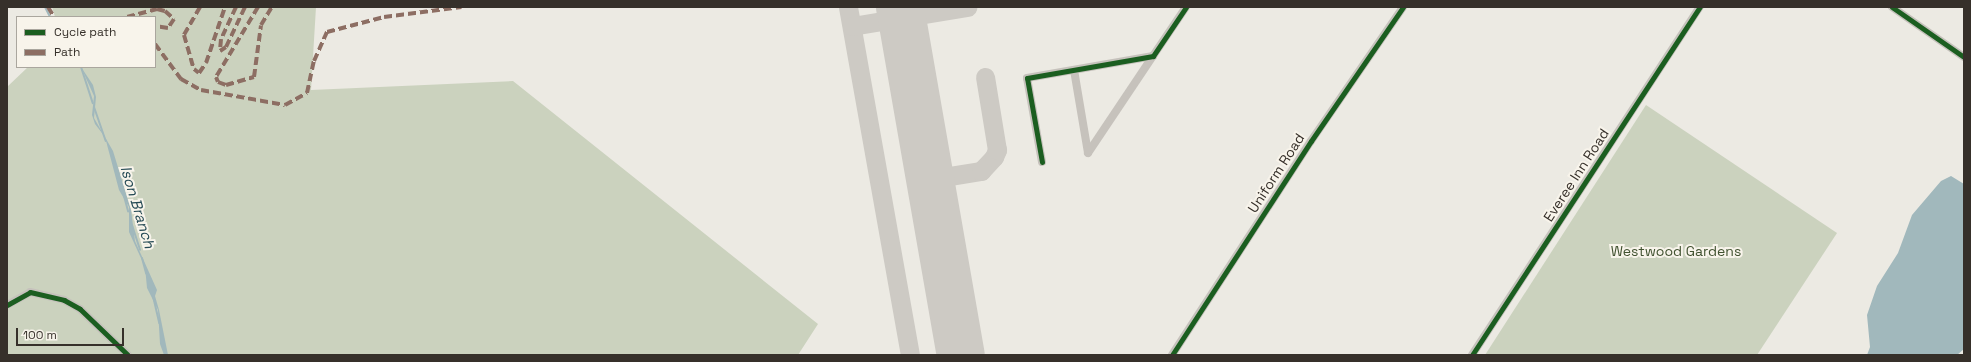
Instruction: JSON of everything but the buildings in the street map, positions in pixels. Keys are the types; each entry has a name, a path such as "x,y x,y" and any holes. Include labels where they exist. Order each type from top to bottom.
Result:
{"street":[{"path":"1074,70 1088,153 1186,7"},
{"name":"Uniform Road","path":"1172,355 1311,141 1403,7"},
{"name":"Everee Inn Road","path":"1472,355 1700,7"},
{"path":"1892,7 1964,57"},
{"path":"1042,162 1027,78 1153,56"},
{"path":"7,305 30,292 64,300 80,309 128,355"}],"green space":[{"path":"52,7 316,7 311,90 513,81 818,324 798,355 7,355 7,87 27,68 156,68 156,16 55,16"},
{"name":"Westwood Gardens","path":"1646,105 1837,233 1757,355 1485,355"}],"water":[{"path":"81,68 93,85 96,97 94,118 105,137 95,124 92,115 94,96"},
{"path":"105,137 113,151 131,210 135,241 157,290 155,296 168,355 164,355 160,344 158,310 147,288 145,267 129,232 129,207 119,190"},
{"path":"1951,176 1964,184 1964,349 1957,355 1867,355 1870,347 1867,315 1877,286 1898,253 1912,215 1941,181"}],"waterway":[{"name":"Ison Branch","path":"45,7 50,16"},
{"name":"Ison Branch","path":"81,68 93,103"},
{"name":"Ison Branch","path":"94,107 106,141"},
{"name":"Ison Branch","path":"124,196 128,211"},
{"name":"Ison Branch","path":"132,225 140,250"},
{"name":"Ison Branch","path":"142,258 146,273"},
{"name":"Ison Branch","path":"153,296 159,323"}],"taxiway":[{"path":"848,7 910,355"},
{"path":"852,26 967,7"},
{"path":"931,179 981,171 994,157 997,150 985,77"}],"runway":[{"path":"900,7 961,355"}],"marked path":[{"path":"48,7 53,16"},
{"path":"200,7 184,35 194,69 199,73 206,63 225,7"},
{"path":"236,7 221,39 220,51 226,47 245,7"},
{"path":"258,7 216,77 218,82 226,85 254,77 261,25 272,7"},
{"path":"156,45 181,79 201,90 285,105 307,93 314,61 327,32 384,17 461,7"},
{"path":"131,16 157,9 165,11 174,19 168,28 156,26"}],"cycle path":[{"path":"1042,162 1027,78 1153,56 1186,7"},
{"path":"1172,355 1311,141 1403,7"},
{"path":"1472,355 1700,7"},
{"path":"1892,7 1964,57"},
{"path":"7,305 30,292 64,300 80,309 128,355"}]}
